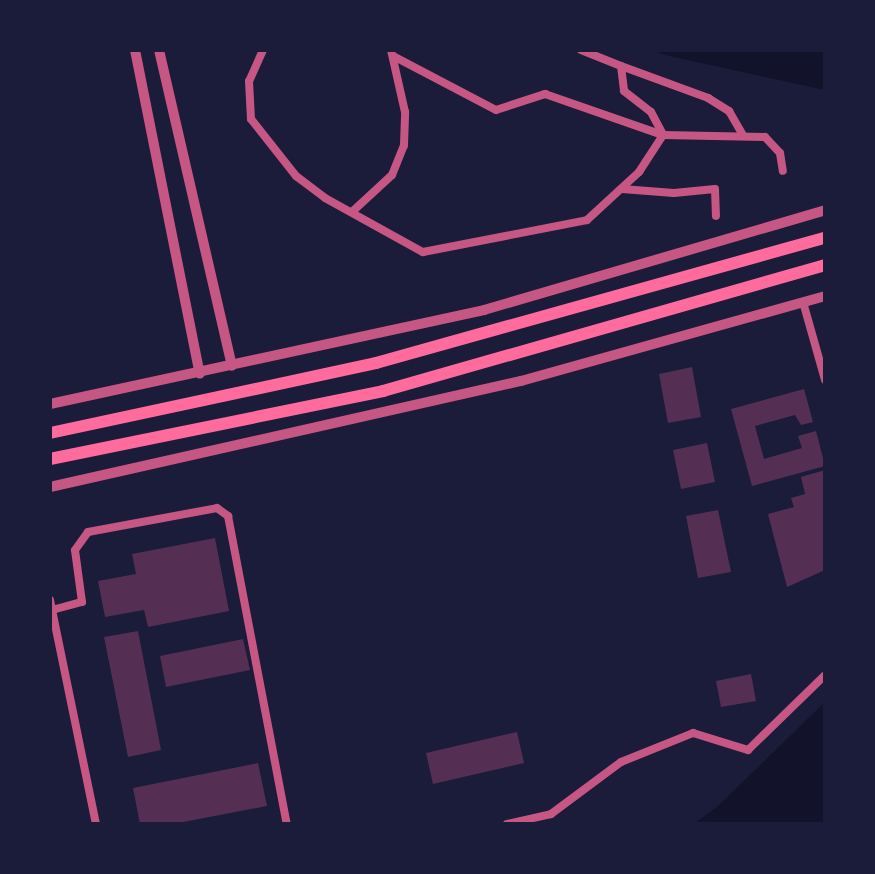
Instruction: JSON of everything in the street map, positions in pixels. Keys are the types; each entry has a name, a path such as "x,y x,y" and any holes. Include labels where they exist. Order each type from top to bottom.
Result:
{"main road":[{"path":"50,433 376,363 825,238"},
{"path":"50,459 383,391 825,265"}],"street":[{"path":"135,50 200,374"},
{"path":"159,50 232,366"},
{"path":"263,50 249,81 251,119 296,176 423,252 448,251 587,220 622,189 663,135"},
{"path":"581,50 708,98 729,111 743,135"},
{"path":"353,211 392,175 404,145 405,112 393,54"},
{"path":"393,54 496,110 545,94 663,135 765,137 780,153 783,171"},
{"path":"621,66 624,91 651,112 663,135"},
{"path":"622,189 674,193 715,189 716,216"},
{"path":"50,404 200,374 484,310 825,210"},
{"path":"50,487 521,381 825,296"},
{"path":"803,302 825,380"},
{"path":"96,824 51,605 82,602 75,550 88,532 217,508 228,516 287,824"},
{"path":"507,824 551,814 621,762 693,733 748,750 825,675"}],"shaded area":[{"path":"652,50 825,50 825,90 665,55"},
{"path":"825,702 825,824 694,824 718,806"}],"building":[{"path":"692,367 701,417 668,423 659,374"},
{"path":"804,389 813,422 801,425 795,415 755,426 764,459 802,448 798,436 816,431 825,466 752,486 731,409"},
{"path":"707,443 715,482 681,489 673,450"},
{"path":"825,470 825,570 787,587 768,514 794,507 791,498 805,494 801,477"},
{"path":"718,510 731,572 698,578 686,516"},
{"path":"215,538 229,611 148,627 144,610 105,617 98,581 136,574 132,554"},
{"path":"138,631 161,750 128,757 104,637"},
{"path":"243,639 250,670 166,687 160,656"},
{"path":"751,674 756,701 721,707 716,681"},
{"path":"517,732 524,763 433,784 426,753"},
{"path":"258,763 267,806 173,824 140,824 133,788"}]}
